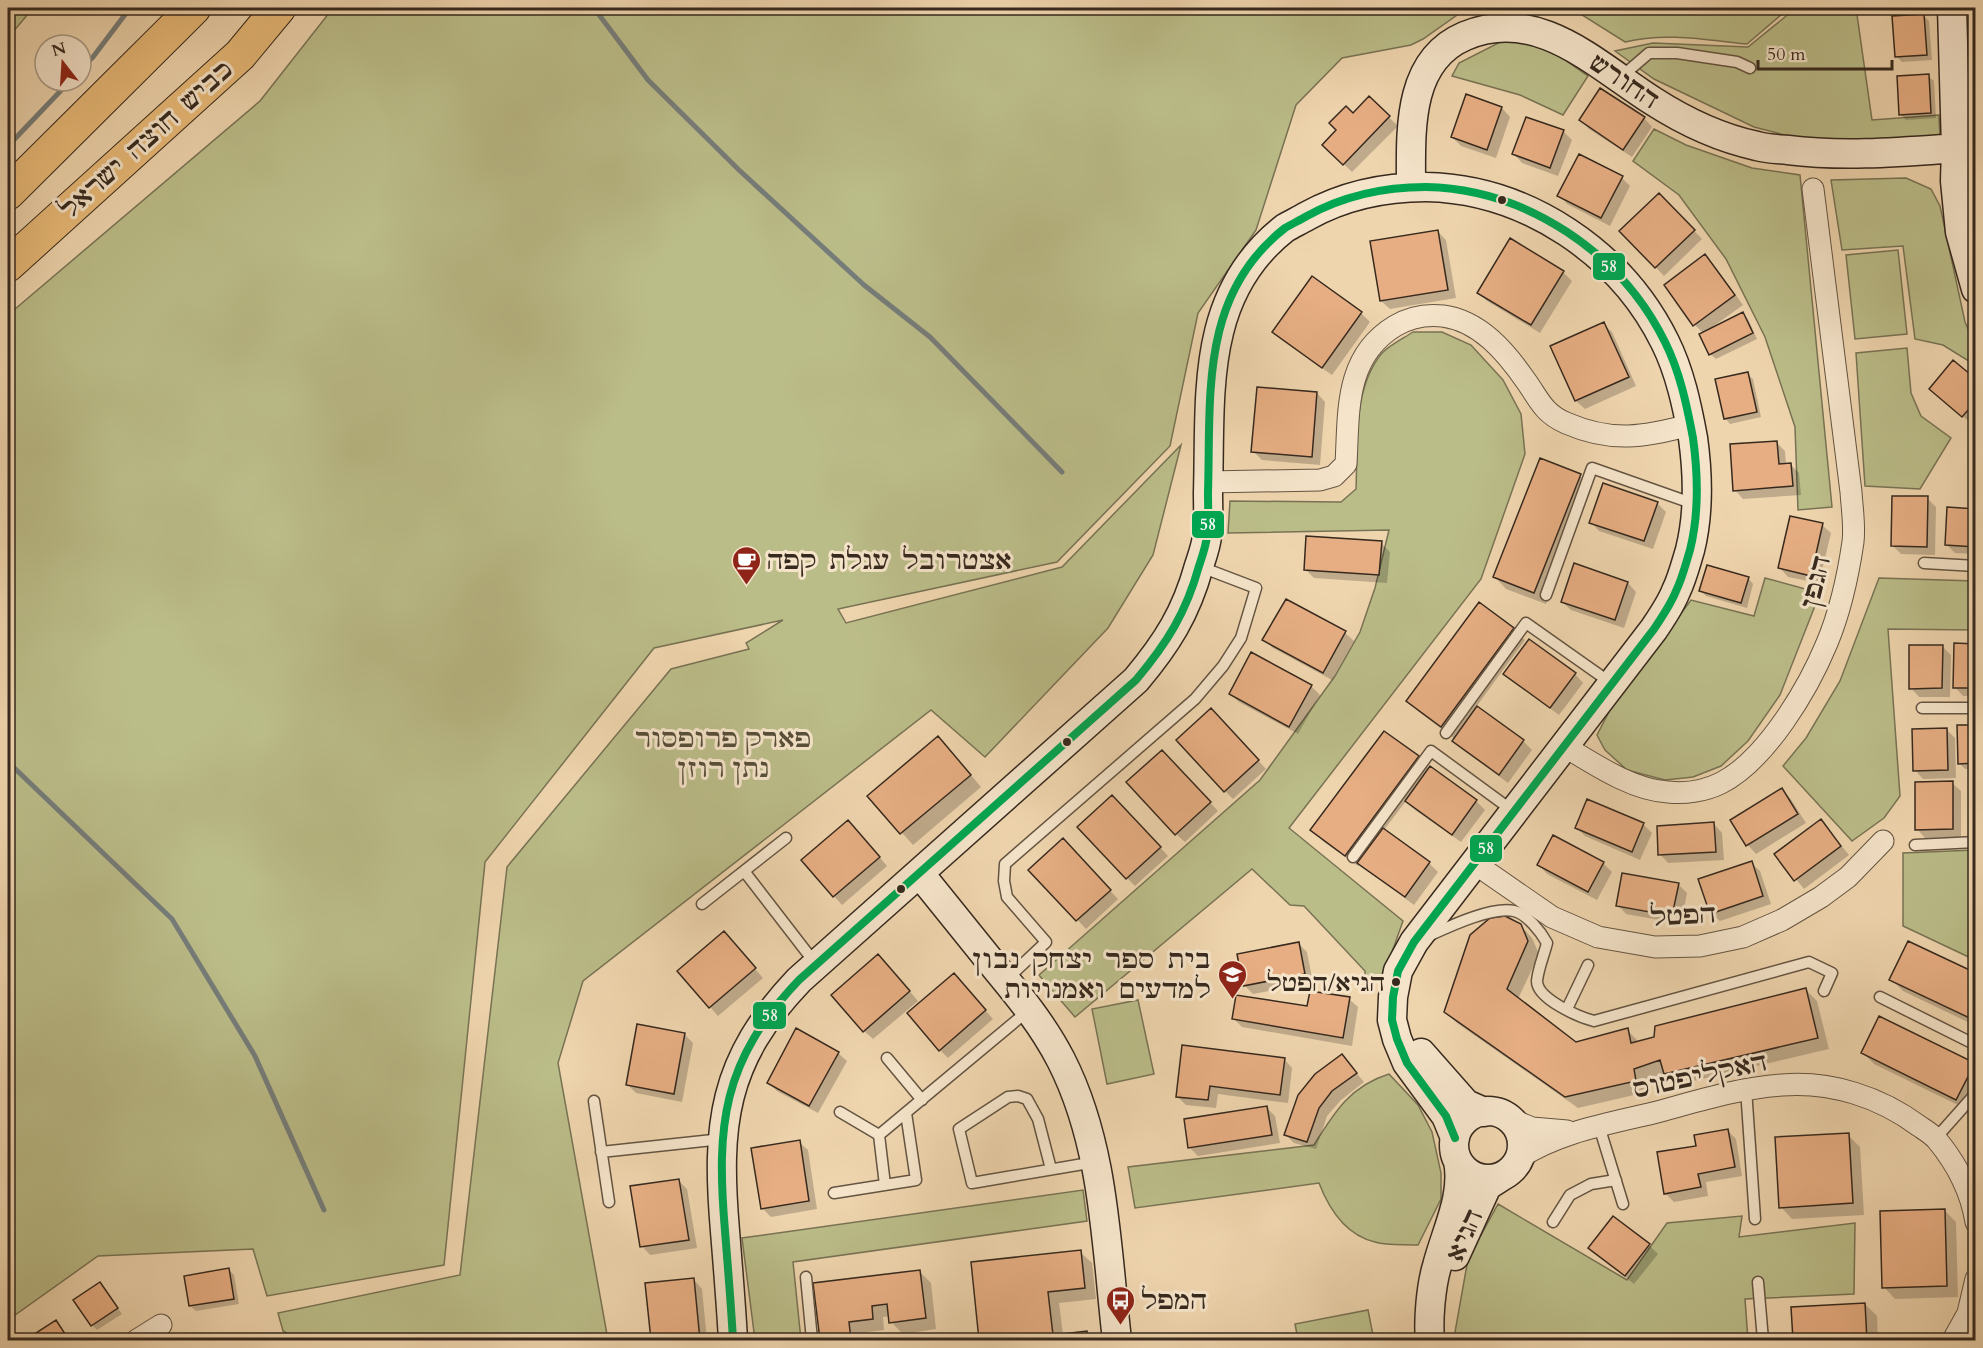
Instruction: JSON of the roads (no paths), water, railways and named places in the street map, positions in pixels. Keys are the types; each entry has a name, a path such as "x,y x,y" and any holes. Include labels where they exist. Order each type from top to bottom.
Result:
{"highway":[{"path":"8,193 194,8"},
{"name":"כביש חוצה ישראל","path":"8,265 240,55 279,8"}],"street":[{"path":"1952,8 1955,181 1960,232 1976,289"},
{"name":"החורש","path":"1411,187 1416,97 1434,57 1452,41 1476,31 1497,27 1523,28 1554,37 1581,51 1653,101 1695,124 1757,146 1840,155 1956,148"},
{"name":"הגיא","path":"734,1341 721,1187 722,1138 730,1093 746,1052 769,1014 783,997 1136,680 1160,651 1180,619 1207,537 1211,370 1219,326 1233,291 1256,256 1286,227 1327,205 1365,192 1411,187 1449,188 1497,198 1542,216 1584,242 1616,273 1644,306 1666,343 1681,382 1697,464 1696,505 1691,547 1677,591 1654,629 1613,684 1414,942 1398,971 1392,1020 1397,1039 1407,1063 1446,1116 1456,1149 1460,1173 1460,1190 1436,1269 1429,1321 1430,1341"},
{"name":"הגפן","path":"1564,746 1603,770 1638,785 1666,793 1694,792 1721,783 1773,737 1799,699 1827,643 1844,589 1853,539 1851,492 1813,189"},
{"path":"1209,482 1320,480 1334,476 1347,464 1350,394 1358,369 1369,347 1386,332 1405,320 1428,314 1458,318 1481,330 1505,353 1527,381 1540,404 1565,422 1594,431 1626,437 1655,434 1690,425"},
{"name":"הפטל","path":"1474,863 1552,917 1598,937 1655,947 1701,946 1743,937 1782,920 1821,897 1848,877 1883,841"},
{"path":"920,874 1029,1010 1049,1039 1070,1080 1086,1122 1095,1162 1117,1341"},
{"path":"1393,1002 1406,1032 1466,1104 1495,1114 1514,1123 1522,1140 1510,1167 1491,1179 1481,1179 1464,1169 1456,1149 1459,1128 1465,1120 1495,1114"},
{"name":"האקליפטוס","path":"1510,1167 1545,1143 1593,1128 1746,1089 1784,1084 1821,1086 1861,1095 1902,1114 1936,1138 1971,1188 1976,1222"},
{"name":"האקליפטוס","path":"1495,1114 1532,1128 1561,1131 1593,1128"},
{"name":"הגיא","path":"1433,1298 1487,1186 1510,1167"},
{"path":"1953,1341 1968,1313 1976,1279"},
{"path":"137,1341 161,1325"}],"lane":[{"path":"1620,78 1649,53 1677,53 1737,62 1750,68"},
{"path":"1546,595 1593,468 1696,505"},
{"path":"1924,563 1976,566"},
{"path":"1006,980 1046,942 1007,897 1005,864 1195,699 1223,666 1241,638 1256,588 1199,566"},
{"path":"1446,733 1526,623 1613,684"},
{"path":"1922,708 1976,708"},
{"path":"1353,857 1431,751 1514,812"},
{"path":"702,904 786,837"},
{"path":"1915,845 1976,842"},
{"path":"744,871 817,965"},
{"path":"1414,942 1488,912 1515,911 1538,928 1547,943 1537,981 1539,989 1547,998 1581,1018 1594,1020 1809,962 1832,973 1824,991"},
{"path":"1567,1009 1588,965"},
{"path":"1880,997 1976,1045"},
{"path":"879,1136 1029,1010"},
{"path":"887,1058 922,1100"},
{"path":"1746,1089 1755,1219"},
{"path":"1936,1138 1976,1094"},
{"path":"1051,1169 1038,1119 1027,1099 1018,1096 1008,1097 959,1129 972,1183 1095,1162"},
{"path":"594,1101 609,1202"},
{"path":"840,1112 879,1136"},
{"path":"834,1193 916,1180 906,1113"},
{"path":"1593,1128 1616,1180 1623,1204"},
{"path":"879,1136 885,1185"},
{"path":"602,1152 722,1138"},
{"path":"1553,1222 1570,1195 1591,1184 1616,1180"},
{"path":"806,1277 812,1341"},
{"path":"1758,1282 1763,1341"}],"waterway":[{"path":"93,57 130,8"},
{"path":"594,8 648,80 739,170 864,285 930,337 1062,472"},
{"path":"8,146 59,93"},
{"path":"8,762 172,919 255,1056 324,1210"}],"place":[{"name":"אצטרובל עגלת קפה","path":"746,586"},
{"name":"הגיא/הפטל","path":"1396,982"},
{"name":"בית ספר יצחק נבון למדעים ואמנויות","path":"1232,1000"},
{"name":"המפל","path":"1120,1326"}],"park label":[{"name":"פארק פרופסור נתן רוזן","path":"723,753"}]}
